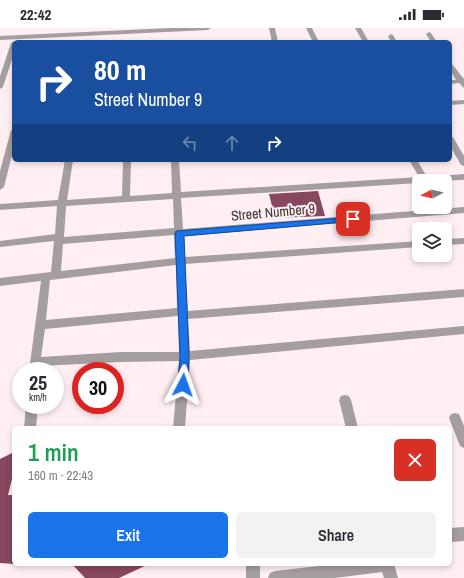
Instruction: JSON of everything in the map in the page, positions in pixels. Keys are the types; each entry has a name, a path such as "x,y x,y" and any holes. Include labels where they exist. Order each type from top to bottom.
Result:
{"street":[{"path":"15,40 18,28"},
{"path":"26,40 91,34 208,28"},
{"path":"272,28 275,40"},
{"path":"308,28 315,40"},
{"path":"358,28 365,40"},
{"path":"90,40 91,34"},
{"path":"429,34 433,40"},
{"path":"0,38 12,40"},
{"path":"0,87 3,71 12,48"},
{"path":"452,68 463,83"},
{"path":"452,82 463,83"},
{"path":"452,103 464,102"},
{"path":"0,187 12,140"},
{"path":"452,142 464,163"},
{"path":"35,362 40,325 59,239 62,203 69,162"},
{"path":"126,199 127,162"},
{"path":"175,162 178,196 184,356 179,426"},
{"path":"414,162 421,174"},
{"path":"452,177 464,176"},
{"path":"0,207 412,180"},
{"name":"Street Number 9","path":"0,244 464,210"},
{"path":"452,242 464,241"},
{"path":"0,282 180,261 412,244"},
{"path":"40,325 183,313 464,293"},
{"path":"64,364 121,357 184,356 464,330"},
{"path":"345,400 352,426"},
{"path":"30,426 31,414"},
{"path":"455,418 464,442"},
{"path":"452,535 464,534"},
{"path":"253,566 253,578"},
{"path":"275,578 388,569"}],"building":[{"path":"318,191 325,216 275,218 269,194"},
{"path":"12,453 12,479 8,495 12,495 12,564 0,563 0,459"},
{"path":"74,566 145,566 119,578 85,578"}],"route":[{"path":"183,385 184,356 179,233 353,219"}]}
